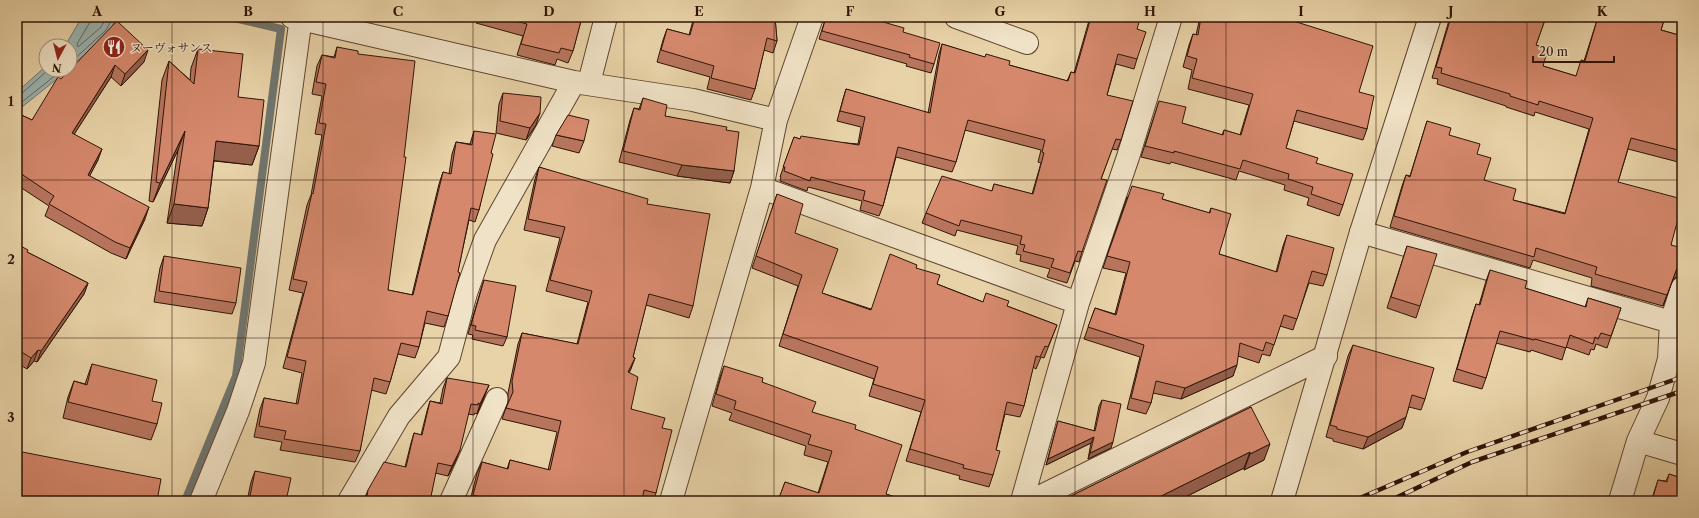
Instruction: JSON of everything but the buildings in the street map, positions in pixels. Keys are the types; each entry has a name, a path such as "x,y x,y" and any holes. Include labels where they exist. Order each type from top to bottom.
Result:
{"street":[{"path":"349,501 400,416 449,357 466,293 485,240 582,82 606,17"},
{"path":"671,501 762,188 776,120 812,17"},
{"path":"956,17 1026,43"},
{"path":"1022,501 1078,303 1128,157 1171,17"},
{"path":"1282,501 1362,232 1430,17"},
{"path":"201,501 238,411 254,363 298,18 582,82 628,91 693,100 776,120"},
{"path":"762,188 1078,303"},
{"path":"1362,232 1671,322"},
{"path":"1620,501 1638,441 1658,398 1669,359 1671,322 1682,288"},
{"path":"1031,501 1326,356"},
{"path":"451,501 497,399"},
{"path":"1638,441 1682,454"}],"water":[{"path":"82,17 117,17 109,32 78,61 78,38 70,38"},
{"path":"38,73 38,78 58,78 17,111 17,92"}],"waterway":[{"path":"185,501 236,376 281,29 230,17"}],"railway":[{"path":"1353,501 1467,452 1682,377"},
{"path":"1389,501 1472,462 1682,391"}],"place":[{"name":"ヌーヴォサンス","path":"114,47"}]}
